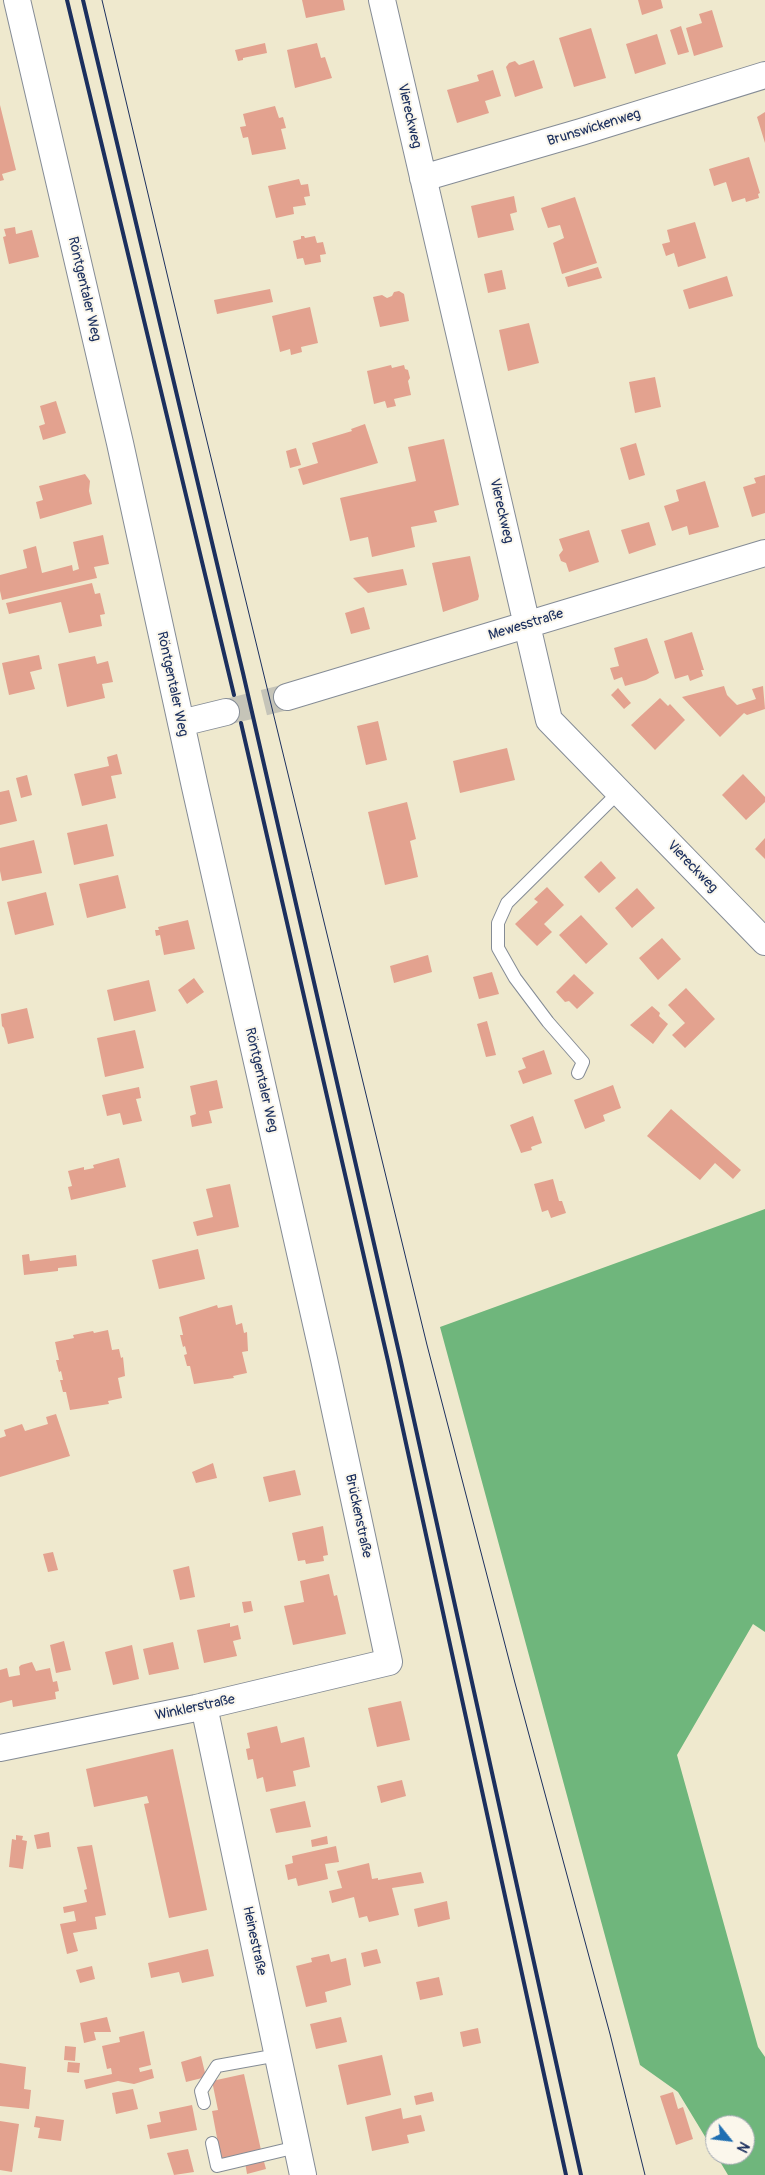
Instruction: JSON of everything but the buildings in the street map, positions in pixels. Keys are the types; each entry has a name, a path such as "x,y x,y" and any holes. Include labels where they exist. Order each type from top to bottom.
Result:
{"street":[{"name":"Röntgentaler Weg","path":"16,0 120,443 326,1369"},
{"name":"Viereckweg","path":"382,0 549,720 765,942"},
{"name":"Brunswickenweg","path":"423,178 572,135 765,75"},
{"name":"Mewesstraße","path":"286,697 765,553"},
{"path":"181,723 226,712"},
{"name":"Brückenstraße","path":"326,1369 389,1662"},
{"name":"Winklerstraße","path":"0,1748 204,1706 389,1662"},
{"name":"Heinestraße","path":"204,1706 303,2175"}],"lane":[{"path":"578,1073 583,1062 548,1022 521,985 498,948 498,923 507,903 619,792"},
{"path":"204,2103 201,2091 217,2066 278,2055"},
{"path":"212,2143 217,2166 297,2147"}],"green space":[{"path":"765,1209 765,1632 753,1624 677,1755 758,2047 765,2057 765,2175 728,2175 722,2165 755,2165 755,2115 705,2115 705,2137 678,2092 640,2065 440,1327"}],"tunnel":[{"path":"226,712 287,697"}],"tram line":[{"path":"102,0 196,396 427,1345 515,1683 610,2034 645,2175"}],"railway":[{"path":"67,0 234,695"},
{"path":"83,0 243,673 400,1357 581,2175"},
{"path":"241,723 388,1361 566,2175"}]}
